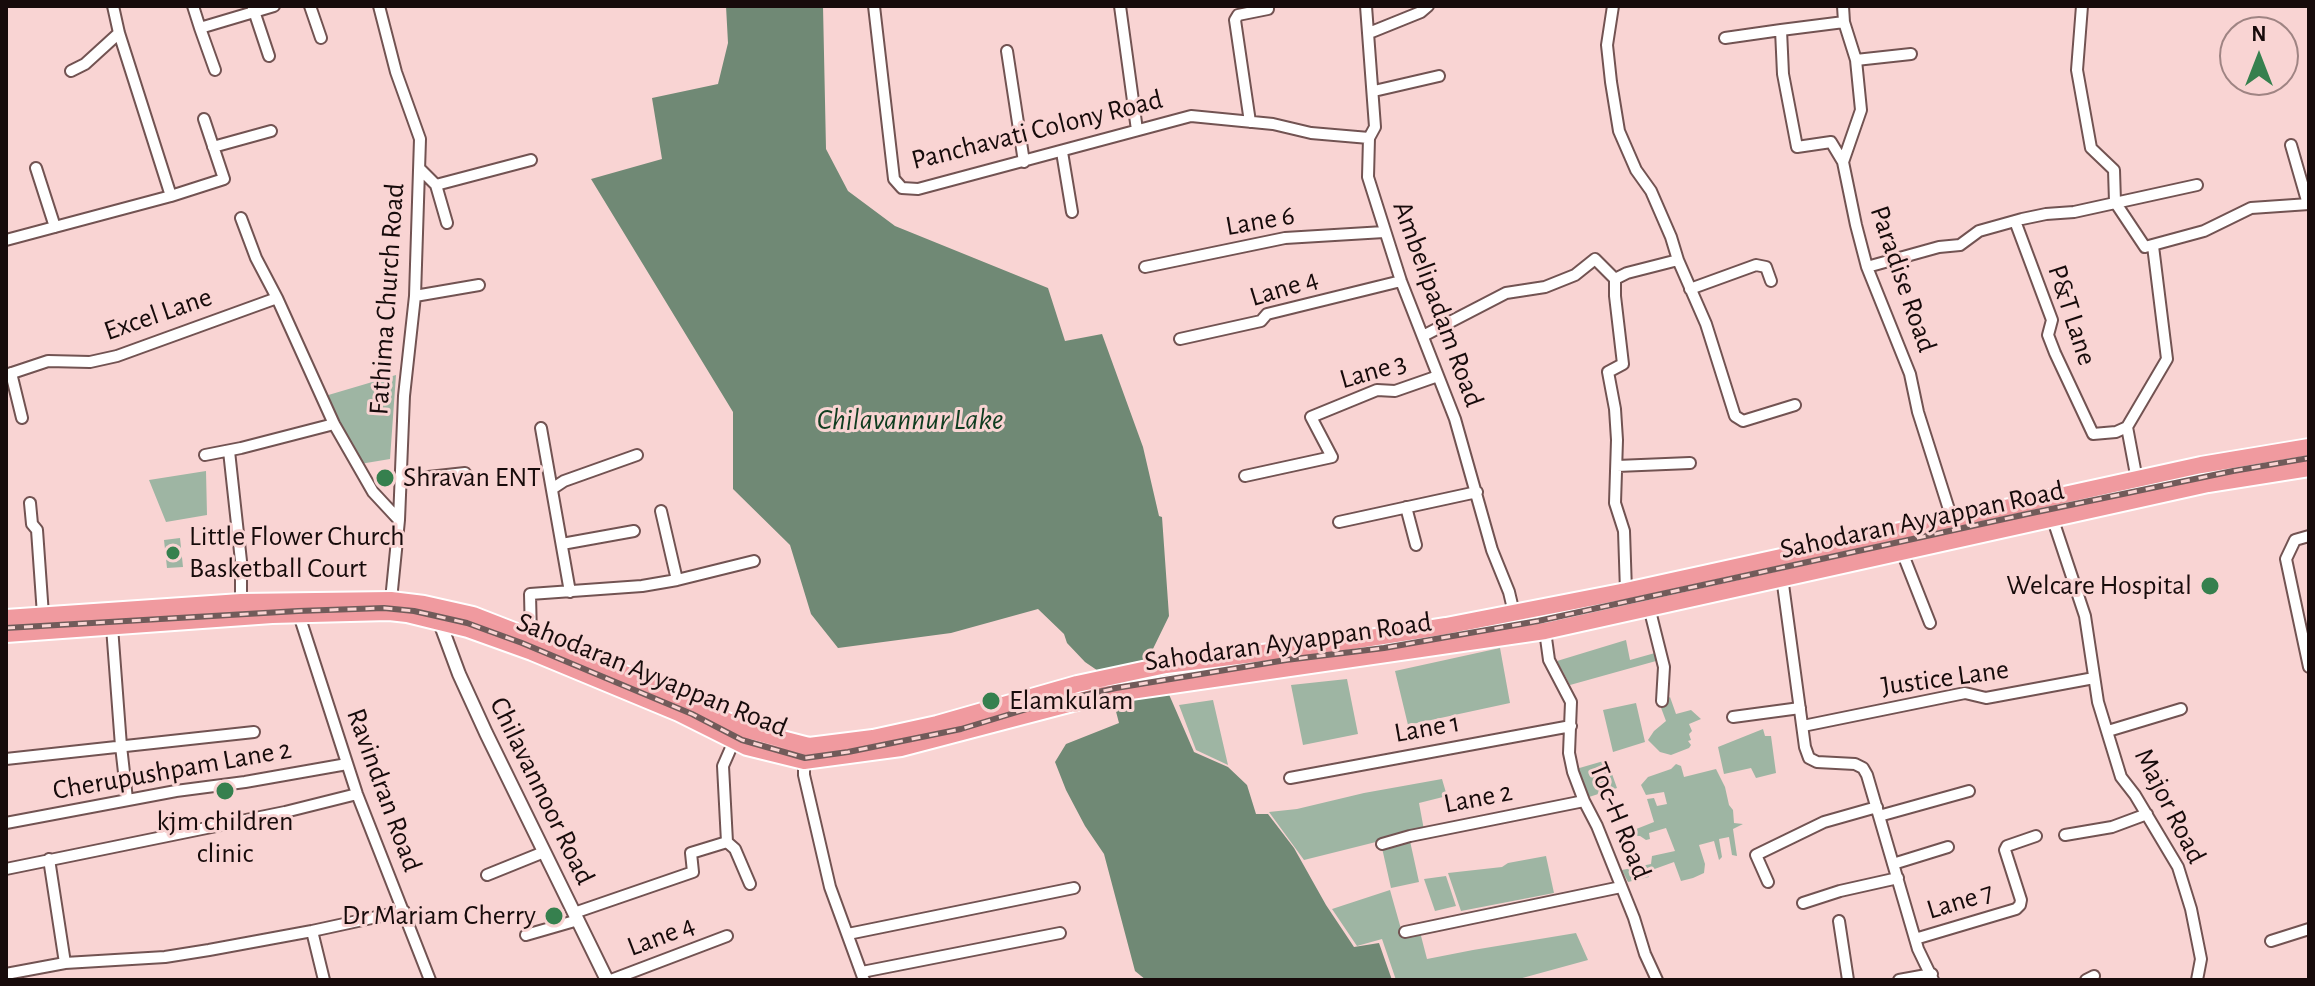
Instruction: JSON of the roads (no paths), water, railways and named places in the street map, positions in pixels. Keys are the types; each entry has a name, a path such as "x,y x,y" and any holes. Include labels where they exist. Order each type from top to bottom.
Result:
{"main road":[{"name":"Sahodaran Ayyappan Road","path":"6,634 424,604 473,615 627,675 747,730 809,746 873,738 937,724 1107,677 1166,665 1326,645 1514,613 2137,480 2309,447"},
{"path":"2271,453 2274,473"},
{"name":"Sahodaran Ayyappan Road","path":"6,618 241,602 390,606 468,629 568,666 679,713 734,741 804,761 901,748 1103,695 1545,631 2052,517 2208,484 2309,468"},
{"path":"1434,628 1438,646"}],"street":[{"path":"113,6 171,196"},
{"path":"193,6 215,70"},
{"path":"200,28 253,9 274,6"},
{"path":"310,6 321,38"},
{"name":"Fathima Church Road","path":"379,6 396,72 420,139 415,296 404,396 399,520 390,606"},
{"name":"Panchavati Colony Road","path":"874,6 894,179 902,188 918,189 1191,116 1369,138"},
{"path":"1120,6 1137,130"},
{"name":"Ambelipadam Road","path":"1366,6 1375,127 1369,138 1367,174 1401,281 1455,419 1492,550 1514,613"},
{"path":"1369,33 1421,12 1428,6"},
{"path":"1613,6 1607,45 1619,131 1671,237 1706,324 1735,416 1743,421 1795,405"},
{"path":"1843,6 1844,22 1856,60 1861,110 1843,162"},
{"path":"2082,6 2077,70 2091,148 2114,170 2115,202 2145,247 2204,231 2251,208 2308,204 2291,145"},
{"path":"253,9 269,56"},
{"path":"1250,122 1235,20 1238,15 1268,9"},
{"path":"1725,38 1844,22"},
{"path":"1781,30 1783,74 1797,147 1831,142 1843,162"},
{"path":"71,71 85,64 119,33"},
{"path":"1007,51 1024,162"},
{"path":"1856,60 1911,54"},
{"path":"1374,91 1439,76"},
{"path":"6,240 224,179 204,119"},
{"path":"213,147 271,131"},
{"path":"1062,152 1072,212"},
{"path":"436,185 531,160"},
{"name":"Paradise Road","path":"1843,162 1867,267 1910,374 1918,412 1952,519"},
{"path":"36,168 55,227"},
{"path":"420,169 436,185 447,223"},
{"path":"1867,267 1939,247 1960,245 1979,231 2015,221 2074,212 2197,185"},
{"path":"241,218 256,258 334,424 373,492 399,520"},
{"name":"P&T Lane","path":"2015,221 2052,320 2048,335 2051,344 2093,434 2116,432 2127,427"},
{"name":"Lane 6","path":"1145,267 1285,238 1384,232"},
{"path":"2137,480 2127,427 2167,359 2153,246"},
{"path":"1423,336 1506,293 1545,287 1575,275 1595,259 1615,279 1623,364 1608,372 1615,409 1615,503 1624,531 1626,591"},
{"path":"1615,279 1678,260"},
{"path":"1690,289 1756,265 1766,267 1771,281"},
{"name":"Lane 4","path":"1180,339 1261,321 1267,314 1401,281"},
{"path":"415,296 479,285"},
{"name":"Excel Lane","path":"9,374 48,361 90,362 117,356 277,298"},
{"path":"9,374 22,418"},
{"name":"Lane 3","path":"1245,476 1332,457 1311,417 1377,390 1395,391 1438,376"},
{"path":"205,455 334,424"},
{"path":"541,428 570,592"},
{"path":"229,451 241,561 241,602"},
{"path":"552,489 564,481 637,455"},
{"path":"1617,466 1690,463"},
{"path":"401,480 465,473"},
{"path":"1339,522 1477,492"},
{"path":"30,503 32,524 37,530 43,615"},
{"path":"1406,507 1416,545"},
{"path":"661,511 677,580"},
{"name":"Major Road","path":"2052,517 2085,616 2098,702 2121,777 2178,867 2191,909 2201,959 2197,980"},
{"path":"562,544 634,531"},
{"path":"2309,536 2295,540 2286,559 2309,667"},
{"path":"1902,552 1930,623"},
{"path":"531,637 530,594 642,586 754,561"},
{"path":"1782,577 1809,758 1817,762 1855,764 1863,768 1915,939 1933,977 1899,980"},
{"path":"1649,607 1664,667 1662,701"},
{"name":"Ravindran Road","path":"299,615 357,794 430,980"},
{"name":"Chilavannoor Road","path":"439,620 459,674 609,980"},
{"path":"112,627 127,799"},
{"name":"Toc-H Road","path":"1545,631 1549,660 1571,702 1569,753 1573,772 1657,980"},
{"name":"Justice Lane","path":"1803,726 1965,693 1986,698 2094,678"},
{"path":"1733,717 1800,708"},
{"path":"2108,731 2181,709"},
{"name":"Lane 1","path":"1290,778 1571,726"},
{"path":"6,759 254,732"},
{"path":"734,741 723,766 727,842 735,849 750,884"},
{"path":"804,761 804,775 830,887 863,976 1060,933"},
{"name":"Cherupushpam Lane 2","path":"6,823 127,799 347,764"},
{"path":"1768,882 1756,855 1824,822 1969,791"},
{"path":"6,869 285,812 357,794"},
{"name":"Lane 2","path":"1382,844 1584,801"},
{"path":"2065,835 2112,827 2147,814"},
{"name":"Lane 7","path":"1915,939 2016,909 2021,900 2005,850 2007,846 2036,836"},
{"path":"526,935 693,872 691,853 727,842"},
{"path":"1893,864 1948,847"},
{"path":"487,875 544,852"},
{"path":"49,859 65,963"},
{"path":"1803,903 1898,878"},
{"path":"1405,932 1621,887"},
{"path":"848,934 1074,888"},
{"path":"6,974 65,963 165,957 404,911"},
{"path":"1839,921 1848,980"},
{"path":"2271,941 2309,929"},
{"path":"312,931 324,980"},
{"name":"Lane 4","path":"609,980 727,936"}],"water":[{"name":"Chilavannur Lake","path":"726,6 823,6 826,149 848,191 895,226 1048,288 1065,341 1102,334 1143,447 1159,516 1162,517 1169,616 1151,653 1194,752 1228,767 1247,785 1256,814 1268,814 1294,848 1354,947 1379,943 1392,980 1146,980 1135,971 1104,854 1085,826 1055,762 1066,744 1119,723 1107,677 1085,662 1067,643 1064,634 1038,609 951,633 838,648 811,614 790,545 733,489 733,412 591,179 662,159 652,98 718,84 728,43"}],"railway":[{"path":"6,628 298,611 384,608 414,611 467,623 522,643 692,714 742,740 805,758 961,729 1037,706 1116,688 1286,660 1384,648 1538,621 2027,514 2309,458"}],"place":[{"name":"Shravan ENT","path":"385,478"},
{"name":"Little Flower Church Basketball Court","path":"173,553"},
{"name":"Welcare Hospital","path":"2210,586"},
{"name":"Elamkulam","path":"991,701"},
{"name":"kjm children clinic","path":"225,791"},
{"name":"Dr Mariam Cherry","path":"554,916"}]}
